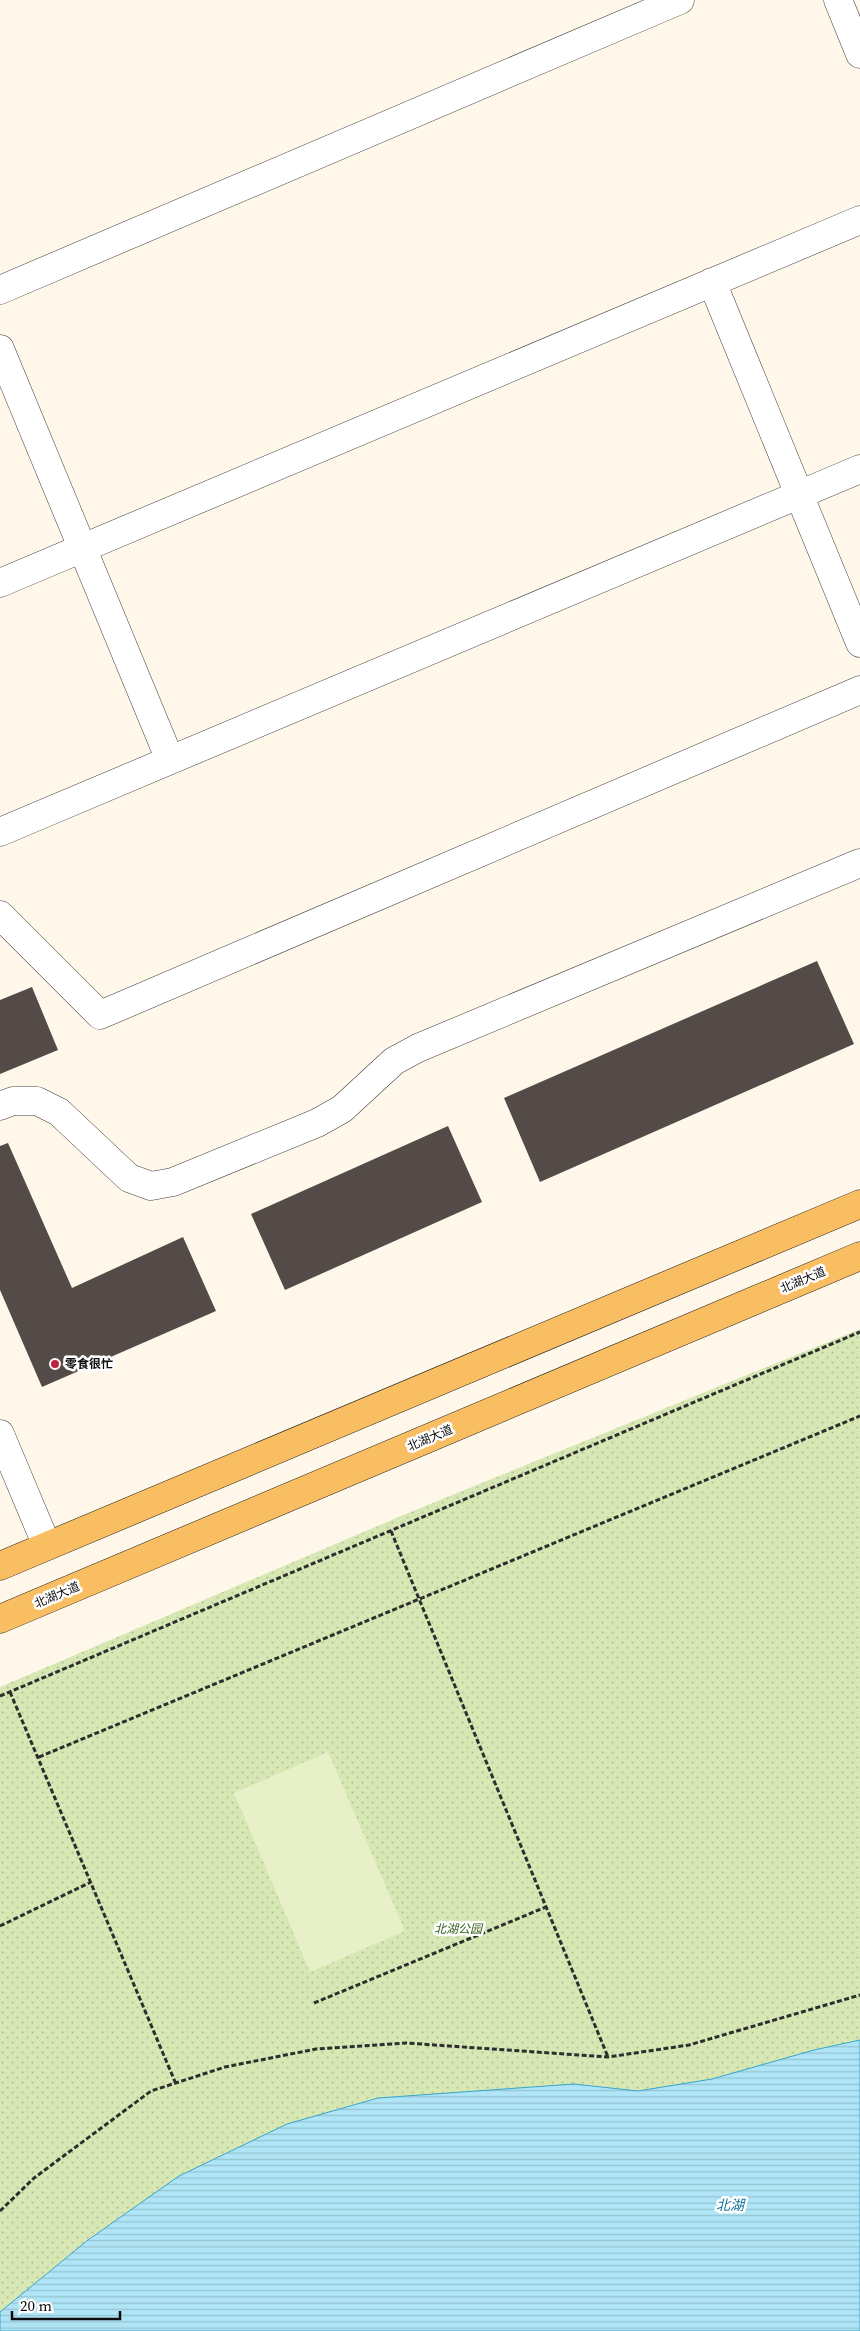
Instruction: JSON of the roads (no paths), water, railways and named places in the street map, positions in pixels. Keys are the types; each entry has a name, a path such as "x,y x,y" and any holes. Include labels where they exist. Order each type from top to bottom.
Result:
{"main road":[{"path":"0,1566 860,1204"},
{"name":"北湖大道","path":"0,1619 860,1256"}],"street":[{"path":"0,290 680,0"},
{"path":"838,0 860,54"},
{"path":"0,584 860,220"},
{"path":"712,282 860,642"},
{"path":"0,349 170,760"},
{"path":"0,832 860,469"},
{"path":"0,915 100,1014 860,690"},
{"path":"0,1106 13,1101 37,1101 58,1112 129,1178 151,1186 172,1182 317,1123 342,1109 394,1061 418,1048 860,863"},
{"path":"0,1434 47,1546"}],"water":[{"name":"北湖","path":"860,2040 860,2331 0,2331 0,2312 88,2240 179,2176 287,2124 378,2098 574,2084 638,2091 712,2079 814,2050"}],"place":[{"name":"零食很忙","path":"55,1364"}],"park label":[{"name":"北湖公园","path":"458,1929"}]}
